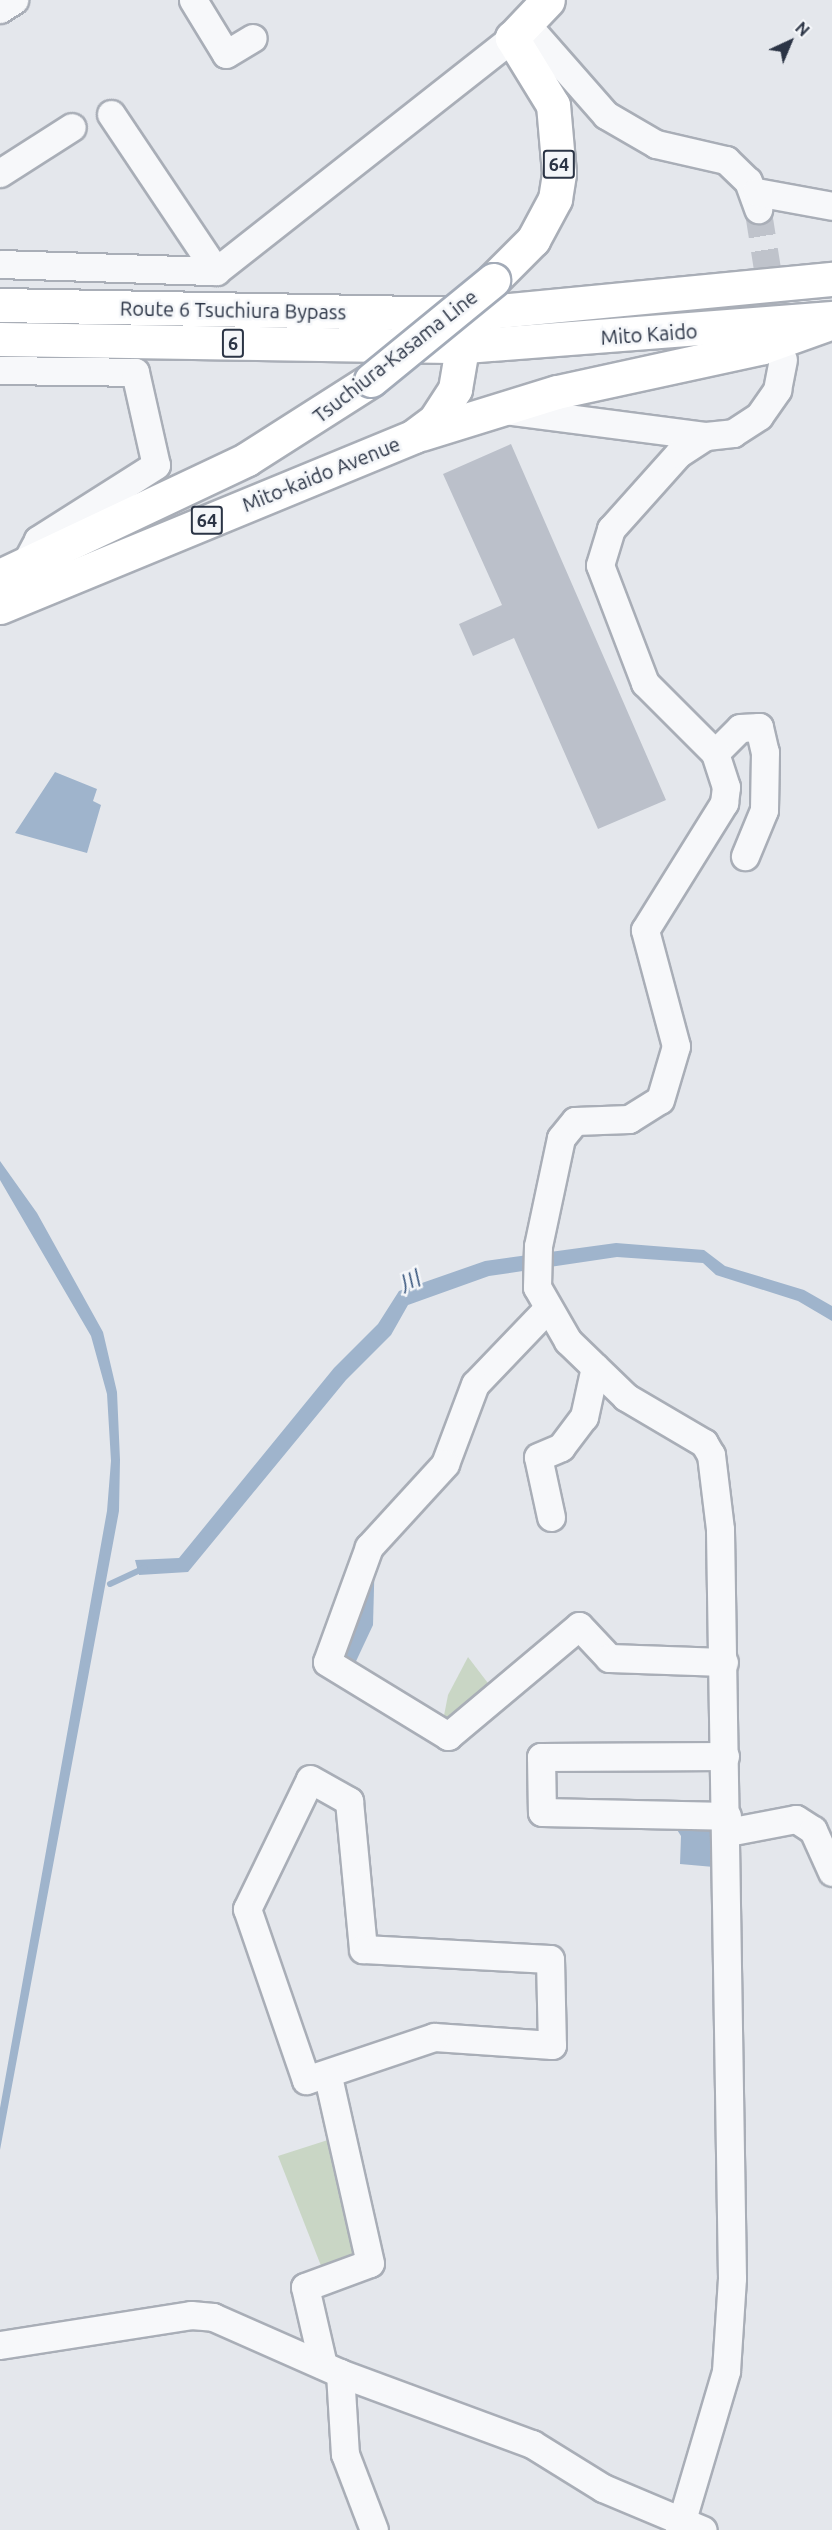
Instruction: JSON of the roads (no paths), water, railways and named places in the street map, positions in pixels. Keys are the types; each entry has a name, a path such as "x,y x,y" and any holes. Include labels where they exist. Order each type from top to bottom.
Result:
{"main road":[{"path":"519,31 548,0"},
{"name":"Tsuchiura-Kasama Line","path":"13,568 247,459 371,380 493,280 545,224 560,173 553,105 519,31"},
{"name":"Mito Kaido","path":"467,314 832,279"},
{"name":"Route 6 Tsuchiura Bypass","path":"0,305 467,314"},
{"name":"Mito-kaido Avenue","path":"0,607 414,436 447,405 466,346 467,314"},
{"path":"414,436 499,409 764,347 832,320"},
{"name":"Mito Kaido","path":"466,346 832,320"},
{"name":"Route 6 Tsuchiura Bypass","path":"0,339 466,346"}],"street":[{"path":"0,9 14,0"},
{"path":"193,0 226,54 253,38"},
{"path":"1,262 216,271 519,31 606,115 656,144 726,160 757,200 832,206"},
{"path":"111,114 216,271"},
{"path":"0,173 72,127"},
{"path":"499,409 706,435 733,433 759,416 777,390 783,360"},
{"path":"0,370 135,372 156,465 38,540 13,568"},
{"path":"0,2345 192,2315 213,2317 331,2369 532,2444 603,2488 687,2527 706,2454 727,2348 733,2164 728,1824 720,1529 711,1455 704,1443 626,1397 568,1341 537,1287 538,1246 561,1138 575,1121 628,1119 645,1112 660,1100 669,1080 676,1046 673,1022 645,930 724,803 726,787 715,753 645,683 600,565 611,529 678,454 706,435"},
{"path":"715,753 740,728 759,727 765,752 764,810 745,856"},
{"path":"548,1308 475,1384 445,1464 369,1547 327,1662 448,1736 579,1626 609,1658 724,1662"},
{"path":"551,1517 538,1457 561,1447 584,1417 595,1367"},
{"path":"725,1756 541,1757 542,1812 728,1824 796,1819 813,1830 832,1872"},
{"path":"310,1779 349,1801 363,1949 550,1959 552,2045 434,2037 328,2077 306,2080 247,1909 310,1779"},
{"path":"328,2077 370,2263 304,2287 331,2369 345,2454 372,2528"}],"water":[{"path":"55,772 97,789 93,801 101,805 87,853 15,833"},
{"path":"0,1161 37,1213 103,1332 117,1392 120,1460 119,1511 0,2150 0,2108 107,1511 111,1461 107,1394 91,1336 0,1180"},
{"name":"川","path":"616,1243 704,1250 725,1266 804,1290 832,1306 832,1321 798,1301 716,1275 703,1263 617,1257 489,1276 408,1305 391,1335 346,1380 188,1572 139,1575 135,1560 179,1558 334,1368 378,1324 399,1291 485,1261"},
{"path":"375,1551 373,1625 351,1672 333,1660"},
{"path":"670,1819 723,1819 725,1868 680,1864 681,1836"}],"waterway":[{"name":"川","path":"110,1584 144,1568"}],"tunnel":[{"path":"758,209 779,341"}]}
